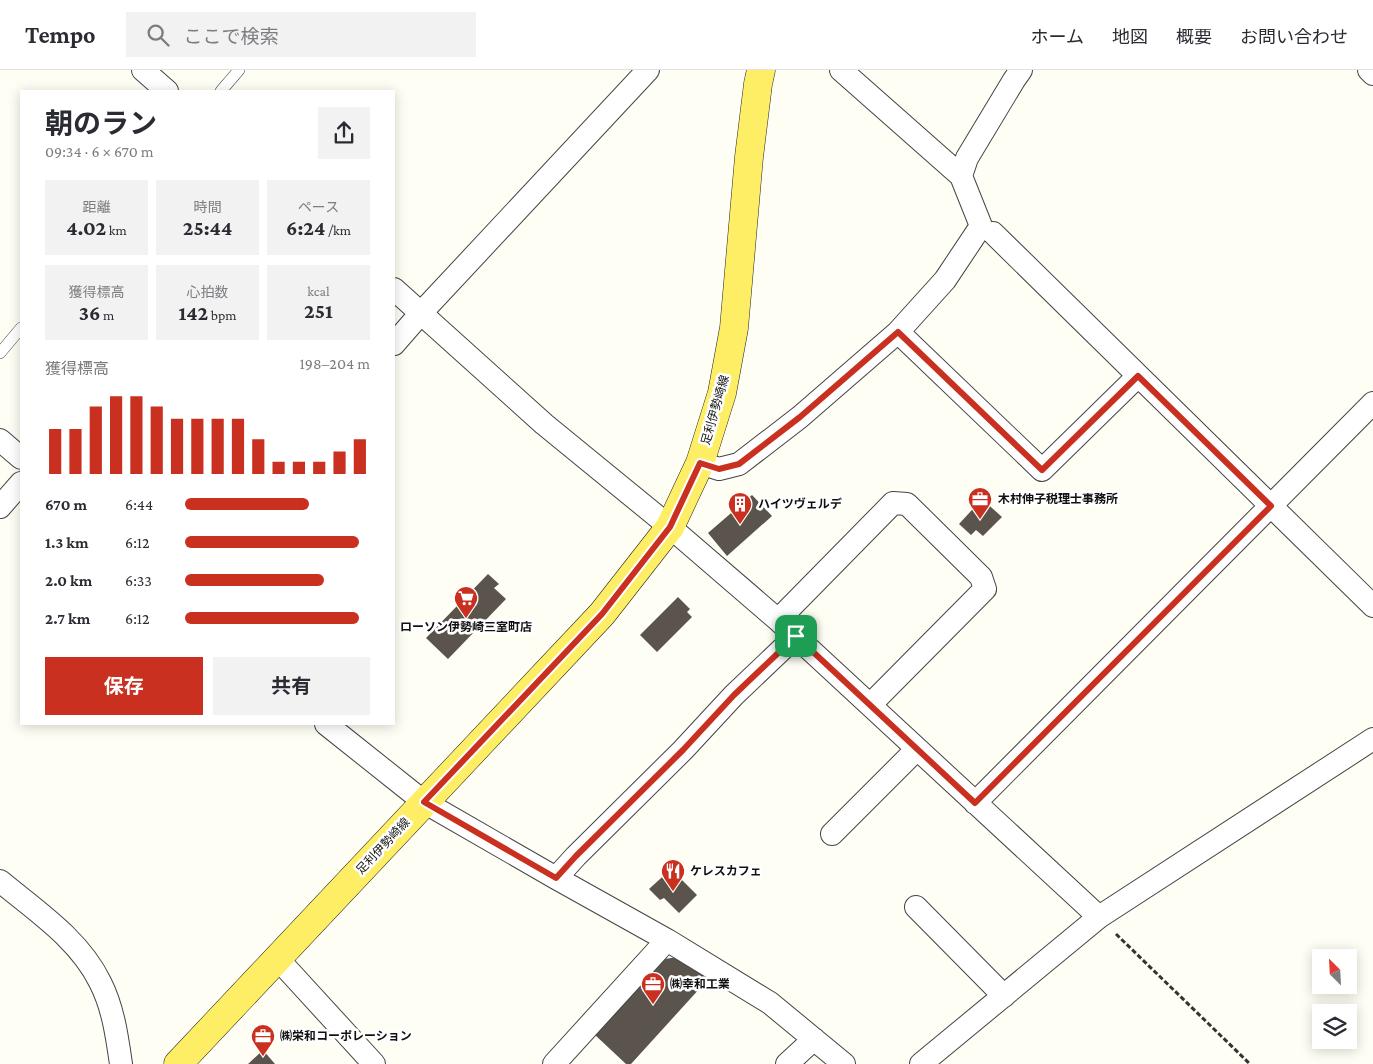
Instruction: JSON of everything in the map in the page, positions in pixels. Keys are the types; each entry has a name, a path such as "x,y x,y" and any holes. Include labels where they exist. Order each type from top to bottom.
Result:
{"main road":[{"name":"足利伊勢崎線","path":"178,1064 602,614 670,527 700,463 722,393 734,328 749,158 758,84 762,70"}],"street":[{"path":"143,70 166,90"},
{"path":"395,343 648,70"},
{"path":"700,463 719,469 739,464 800,417 898,332 945,280 982,226 962,176 841,70"},
{"path":"962,176 967,158 1021,70"},
{"path":"1369,70 1373,74"},
{"path":"993,233 1373,606"},
{"path":"395,289 544,424 670,527 796,636 1099,917"},
{"path":"898,332 1042,470 1138,376"},
{"path":"975,803 1373,403"},
{"path":"0,440 20,457"},
{"path":"0,507 20,483"},
{"path":"778,620 893,503 907,504 981,577 985,589 870,705"},
{"path":"556,878 683,750 734,695 796,636"},
{"path":"327,725 424,802 667,940 770,1003 844,1064"},
{"path":"921,1064 1099,917 1373,739"},
{"path":"832,834 917,749"},
{"path":"0,881 66,936 92,967 101,982 110,1007 121,1064"},
{"path":"916,907 1004,996"},
{"path":"554,1064 667,940"},
{"path":"277,958 374,1064"},
{"path":"787,1064 814,1039"}],"lane":[{"path":"222,90 239,70"},
{"path":"0,353 20,329"}],"path":[{"path":"1099,917 1250,1064"}],"building":[{"name":"ハイツヴェルデ","path":"752,495 772,516 727,556 708,533"},
{"name":"木村伸子税理士事務所","path":"982,499 1002,517 983,536 976,530 971,535 959,524"},
{"name":"ローソン伊勢崎三室町店","path":"488,574 499,584 494,588 506,599 448,659 426,638"},
{"path":"678,597 690,609 687,612 692,617 657,652 640,635"},
{"name":"ケレスカフェ","path":"671,869 697,895 679,913 664,898 660,900 649,889"},
{"name":"㈱幸和工業","path":"679,957 711,976 631,1064 626,1064 594,1034 664,959"},
{"name":"㈱栄和コーポレーション","path":"263,1050 275,1064 248,1064"}],"place":[{"name":"木村伸子税理士事務所","path":"980,520"},
{"name":"ハイツヴェルデ","path":"740,525"},
{"name":"ローソン伊勢崎三室町店","path":"466,619"},
{"name":"ケレスカフェ","path":"673,892"},
{"name":"㈱幸和工業","path":"653,1005"},
{"name":"㈱栄和コーポレーション","path":"263,1057"}],"route":[{"path":"898,332 1042,470 1138,376 1271,506 975,803 796,636 734,695 683,750 556,878 424,802 602,614 670,527 700,463 719,469 739,464 800,417 898,332"}]}
